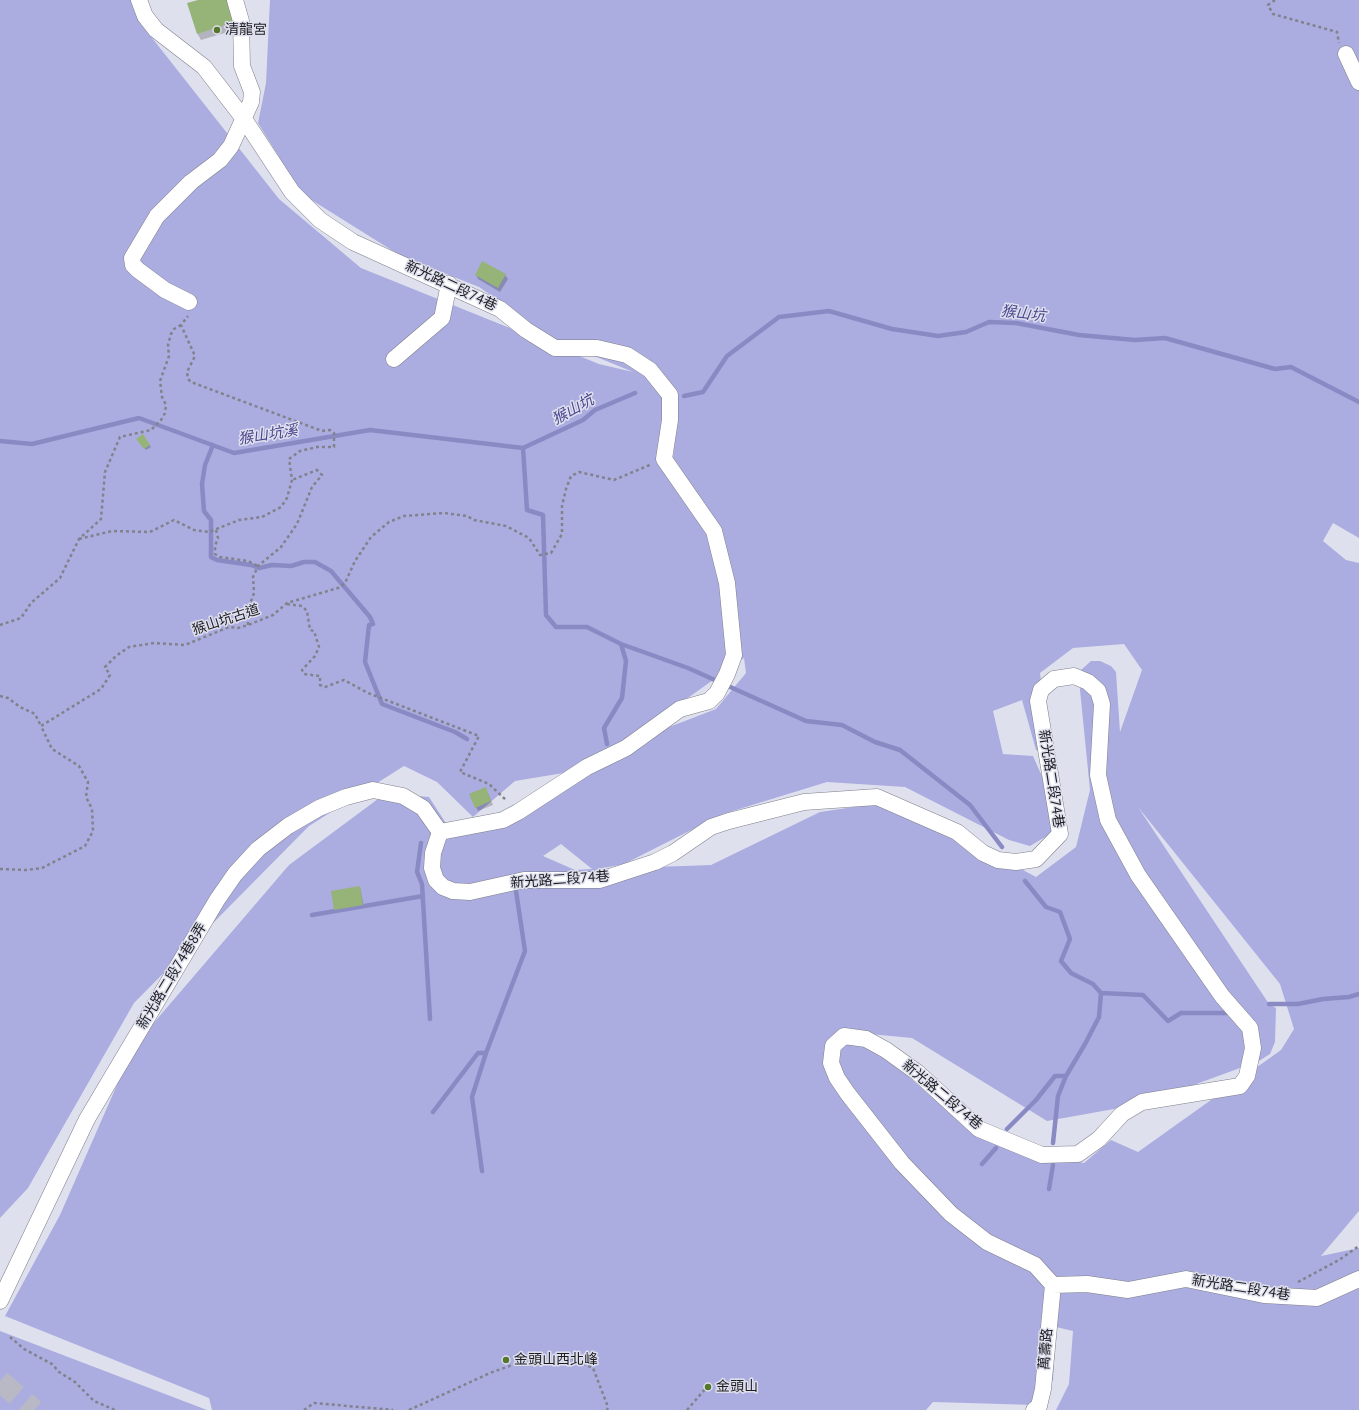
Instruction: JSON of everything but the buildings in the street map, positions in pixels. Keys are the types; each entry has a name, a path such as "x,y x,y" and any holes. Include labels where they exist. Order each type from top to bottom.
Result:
{"street":[{"name":"新光路二段74巷","path":"139,0 145,16 156,30 204,67 244,120 292,192 320,220 353,242 449,284 500,309 526,330 555,348 597,348 627,355 650,370 670,395 670,420 664,459"},
{"path":"189,302 165,290 138,270 133,265 132,258 157,216 191,182 220,160 232,146 244,120 251,102 252,92 242,66 241,21 234,0"},
{"path":"1346,54 1359,82"},
{"path":"394,359 442,318 449,284"},
{"path":"440,832 502,820 518,812 587,767 626,748 675,712 709,701 717,693 727,674 734,655 727,583 714,531 664,459"},
{"name":"新光路二段74巷","path":"440,832 433,853 432,868 436,880 443,887 453,891 465,891 524,880 600,880 655,862 673,853 710,827 729,821 804,802 877,797 957,832 983,852 998,860 1016,862 1036,859 1060,834 1038,701 1041,690 1054,680 1067,677 1074,676 1088,682 1098,691 1102,704 1098,775 1108,820 1138,875 1222,996 1250,1028 1253,1048 1248,1076 1240,1086 1142,1102 1122,1114 1099,1139 1078,1154 1042,1155 979,1129 918,1073 886,1050 866,1039 844,1036 833,1046 831,1063 837,1078 902,1163 951,1214 987,1242 1035,1265 1053,1285 1088,1284 1128,1290 1186,1279 1281,1297 1317,1298 1359,1278"},
{"name":"新光路二段74巷8弄","path":"0,1301 87,1118 217,900 235,874 258,849 288,826 319,808 346,796 373,790 403,796 423,808 440,832"},
{"name":"萬壽路","path":"1034,1410 1039,1406 1043,1389 1053,1285"}],"path":[{"path":"1275,0 1268,5 1273,14 1336,32 1339,42 1346,54"},
{"path":"0,625 21,618 32,603 60,578 78,539 101,519 105,472 120,437 151,430 161,420 166,405 162,397 160,381 169,356 168,345 174,329 186,320 189,302"},
{"path":"78,539 112,531 150,532 174,520 194,530 209,532 239,520 262,516 281,507 287,498 292,480 289,459 300,451 317,447 334,447 334,433 330,430 322,431 191,382 188,379 187,372 195,356 181,325"},
{"name":"猴山坑古道","path":"41,726 101,689 110,675 105,667 116,656 129,647 154,643 185,645 229,627 238,628 248,625 273,615 287,604 341,586 345,583 355,560 371,537 389,522 404,516 444,513 467,516 474,520 506,526 529,538 540,555 551,553 562,534 562,506 566,489 572,476 579,472 614,480 664,459"},
{"path":"248,625 248,610 254,593 253,577 256,570 258,566 281,547 297,524 312,487 322,475 317,470 292,480"},
{"path":"216,530 218,538 215,546 215,554 248,561 258,566"},
{"path":"287,604 302,606 307,611 310,630 314,632 319,647 315,656 302,670 304,674 320,676 320,685 325,687 344,680 368,693 479,736 460,772 489,784 518,812"},
{"path":"0,696 8,698 20,707 35,714 52,749 79,766 88,782 86,797 92,809 93,831 84,846 42,868 26,870 0,869"},
{"path":"1281,1297 1301,1279 1339,1260 1359,1246"},
{"path":"10,1337 24,1349 52,1364 59,1372 75,1382 94,1401 115,1410"},
{"path":"410,1410 490,1373 541,1355 573,1360 593,1368 608,1407 607,1410"},
{"path":"687,1410 707,1387"},
{"path":"304,1410 314,1403 393,1410"}],"shaded area":[{"path":"0,0 136,0 145,29 279,199 361,268 599,364 633,372 548,337 519,314 479,287 401,256 302,194 258,123 266,83 270,0 1359,0 1359,538 1333,523 1323,541 1346,560 1359,563 1359,1211 1321,1256 1359,1248 1359,1410 1056,1410 1069,1384 1073,1331 1056,1327 1053,1380 1035,1405 933,1402 926,1410 212,1410 209,1398 5,1316 60,1215 134,1046 289,865 386,793 429,797 453,834 560,790 645,745 664,729 716,709 746,673 744,658 588,769 515,781 473,817 437,782 404,766 309,826 134,1003 28,1188 0,1218","holes":["642,375 674,387 678,408 673,458 670,451 662,385","1124,644 1142,670 1120,732 1116,672 1111,666 1100,661 1091,661 1081,670 1080,690 1090,790 1076,847 1036,877 895,801 820,812 711,865 598,869 624,864 723,814 827,782 905,787 1009,840 1030,846 1064,826 1033,756 1003,754 993,711 1022,700 1036,750 1049,754 1040,673 1073,648","1138,807 1280,984 1294,1029 1281,1050 1138,1152 1111,1140 1084,1163 1021,1153 966,1127 859,1033 912,1038 1047,1121 1142,1104 1259,1061 1270,1054 1275,1042 1276,1008 1269,1004","561,844 592,869 575,870 543,856"]},
{"path":"0,1331 207,1410 0,1410"}],"waterway":[{"name":"猴山坑","path":"684,396 703,392 727,356 779,317 829,311 892,329 938,336 966,332 989,322 1016,323 1079,335 1135,340 1165,338 1275,369 1291,367 1359,402"},
{"name":"猴山坑","path":"523,448 583,420 595,410 635,393"},
{"name":"猴山坑溪","path":"0,441 32,444 139,418 234,453 370,430 523,448"},
{"path":"213,445 205,465 202,484 204,511 211,520 211,557 217,560 251,565 259,568 272,565 291,566 304,562 315,562 331,571 370,617 373,624 369,625 365,662 382,704 455,732 467,739"},
{"path":"523,448 527,510 543,515 546,615 556,627 587,627 621,644 626,661 622,698 604,728 607,744"},
{"path":"621,644 688,668 806,721 842,725 875,742 900,750 970,805 1002,847"},
{"path":"421,843 417,872 422,884 430,1019"},
{"path":"1025,881 1046,907 1060,912 1070,939 1061,961 1071,973 1093,984 1101,993 1143,995 1168,1021 1181,1013 1229,1013"},
{"path":"482,1171 472,1097 486,1053 525,951 516,891"},
{"path":"312,915 423,896"},
{"path":"1007,1129 1036,1100 1055,1076 1066,1076 1099,1017 1101,993"},
{"path":"1269,1004 1298,1004 1323,999 1349,997 1359,994"},
{"path":"433,1112 478,1053 486,1053"},
{"path":"1053,1143 1058,1096 1066,1076"},
{"path":"982,1164 996,1148"},
{"path":"1049,1189 1053,1165"}],"tunnel":[{"path":"0,1381 34,1410"}],"place":[{"name":"清龍宮","path":"217,30"},
{"name":"金頭山西北峰","path":"506,1360"},
{"name":"金頭山","path":"708,1387"}]}
